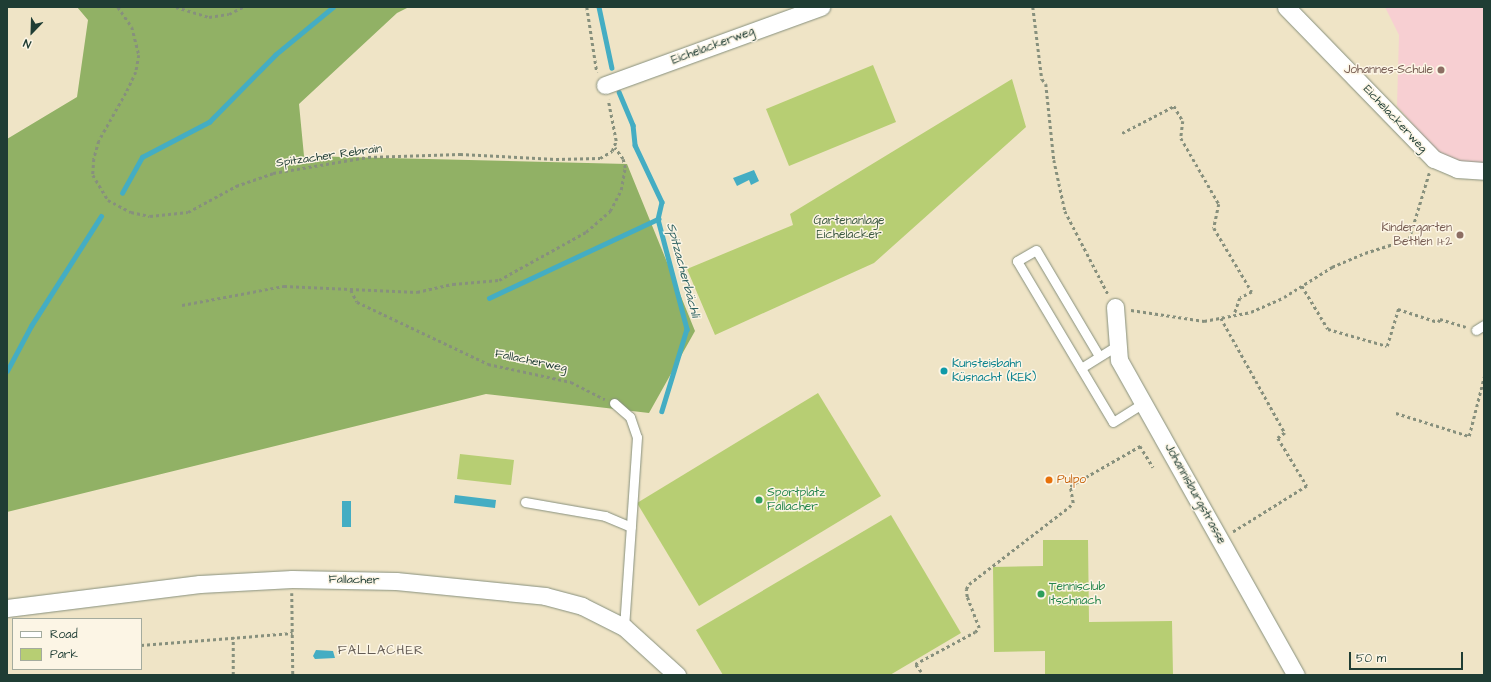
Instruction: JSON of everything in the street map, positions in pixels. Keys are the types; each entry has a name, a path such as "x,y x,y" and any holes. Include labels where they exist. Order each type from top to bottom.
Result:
{"street":[{"name":"Eichelackerweg","path":"605,85 821,7"},
{"name":"Eichelackerweg","path":"1286,7 1434,159 1457,169 1484,171"},
{"name":"Johannisburgstrasse","path":"1115,307 1118,360 1296,675"},
{"name":"Fallacher","path":"7,608 200,584 292,579 396,581 544,596 582,606 624,627 677,675"}],"lane":[{"path":"1099,356 1036,250 1017,261 1113,422 1143,403"},
{"path":"1476,330 1484,325"},
{"path":"1081,368 1118,345"},
{"path":"614,403 630,417 637,437 624,627"},
{"path":"526,502 606,516 631,527"}],"path":[{"name":"Spitzacher Rebrain","path":"118,7 132,27 140,55 136,72 99,140 94,159 93,175 108,200 131,212 150,216 188,212 236,186 273,173 368,157 460,154 593,159 609,154 615,148"},
{"path":"176,7 209,17 229,14 243,7"},
{"path":"182,305 284,286 417,292 453,284 499,280 586,232 610,211 621,190 625,168 623,159 615,148 616,134 605,85 598,73 587,7"},
{"path":"1033,7 1042,79 1046,84 1054,160 1065,211 1115,307 1204,321 1251,312 1302,286 1339,264 1365,253 1409,239 1434,159"},
{"path":"1122,133 1174,106 1183,121 1181,138 1218,204 1214,228 1252,292 1240,298 1234,315"},
{"path":"1302,286 1328,329 1387,346 1398,309 1438,322 1440,319 1476,330"},
{"name":"Fallacherweg","path":"350,289 357,302 488,364 571,382 614,403"},
{"path":"1220,539 1306,486 1278,438 1285,433 1221,318"},
{"path":"1396,413 1469,436 1484,377"},
{"path":"921,672 915,664 975,632 978,628 978,621 966,589 1040,527 1069,508 1073,504 1070,486 1140,446 1153,467"},
{"path":"292,579 292,675"},
{"path":"142,645 293,632"},
{"path":"233,637 233,675"}],"shaded area":[{"name":"Johannes-Schule","path":"1385,7 1484,7 1484,168 1459,164 1434,149 1397,106 1399,35"}],"green space":[{"path":"77,7 409,7 397,13 299,104 304,156 627,164 695,331 649,413 486,394 7,512 7,139 77,97 88,20"},
{"path":"873,65 896,122 789,166 766,109"},
{"name":"Gartenanlage Eichelacker","path":"1012,79 1026,127 874,263 715,335 687,269 793,225 790,214"},
{"name":"Sportplatz Fallacher","path":"818,393 881,496 699,606 637,503"},
{"path":"460,454 514,460 511,485 457,479"},
{"path":"891,515 961,633 890,675 723,675 696,630"},
{"name":"Tennisclub Itschnach","path":"1043,540 1088,540 1089,622 1172,621 1173,675 1045,675 1045,651 994,652 993,567 1043,566"}],"water":[{"path":"754,170 759,181 751,185 749,180 737,186 733,178"},
{"path":"455,495 496,500 495,508 454,503"},
{"path":"342,501 351,501 351,527 342,527"},
{"path":"316,650 333,651 335,658 315,659 313,656"}],"waterway":[{"path":"122,193 142,157 209,122 275,55 333,7"},
{"name":"Spitzacherbächli","path":"599,7 612,68"},
{"name":"Spitzacherbächli","path":"619,92 633,125 635,145 662,202 658,219 687,329 662,411"},
{"path":"7,371 31,326 101,216"},
{"path":"489,298 658,219"}],"place":[{"name":"Johannes-Schule","path":"1441,70"},
{"name":"Kindergarten Bettlen 1+2","path":"1460,235"},
{"name":"Kunsteisbahn Küsnacht (KEK)","path":"944,371"},
{"name":"Pulpo","path":"1049,480"},
{"name":"Sportplatz Fallacher","path":"759,500"},
{"name":"Tennisclub Itschnach","path":"1041,594"}],"district":[{"name":"FALLACHER","path":"381,650"}]}
